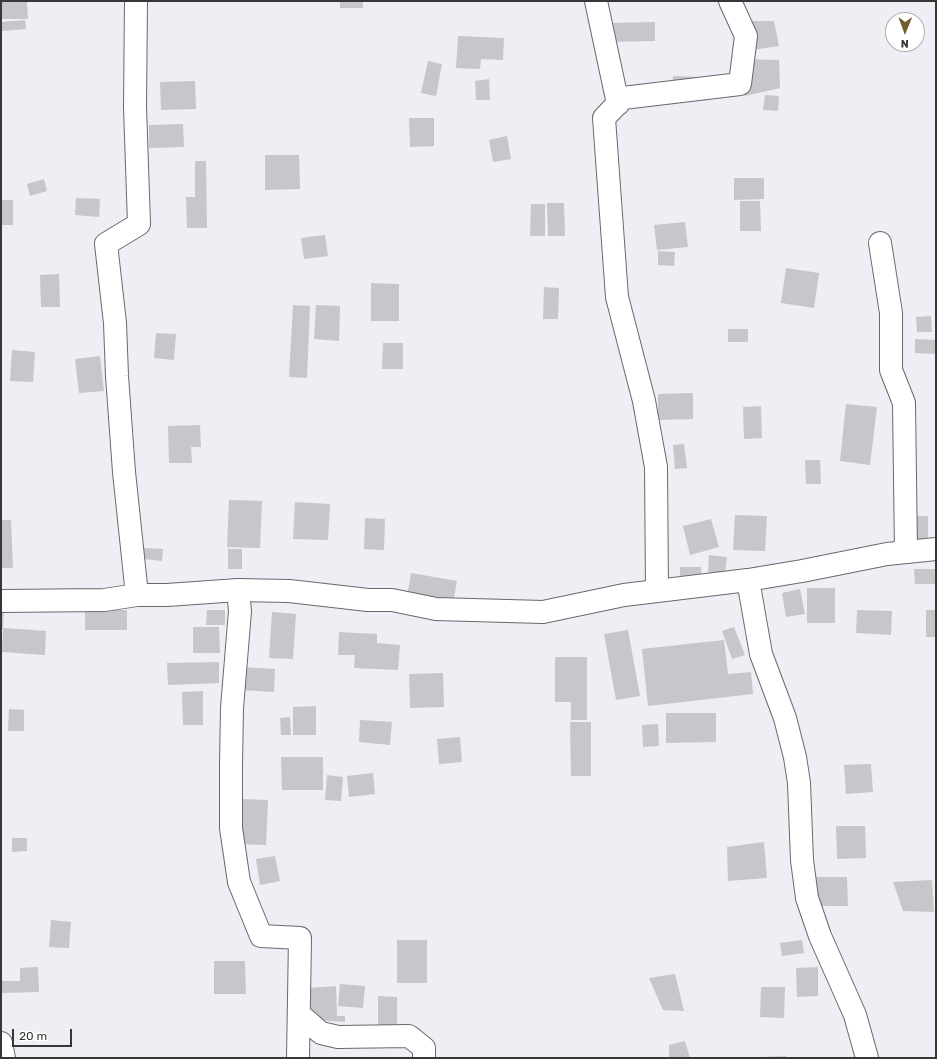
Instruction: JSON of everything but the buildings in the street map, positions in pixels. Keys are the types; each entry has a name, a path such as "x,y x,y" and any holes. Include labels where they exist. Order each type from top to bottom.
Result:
{"street":[{"path":"136,1 135,107 139,224 106,244 115,323 116,376 124,472 137,594"},
{"path":"596,1 618,104"},
{"path":"658,590 656,467 644,401 618,297 604,118 623,98 740,84 746,36 730,1"},
{"path":"880,243 891,313 891,370 904,403 906,552"},
{"path":"1,600 104,600 137,594 167,595 238,590 289,591 392,600 436,609 543,612 624,595 748,580 906,552 936,549"},
{"path":"748,580 761,654 785,718 795,757 800,797 802,860 807,898 820,936 855,1015 867,1058"},
{"path":"238,590 240,611 232,708 232,836 239,882 260,936 300,938 298,1058"},
{"path":"299,1014 321,1033 338,1037 409,1036 424,1048 424,1058"},
{"path":"1,1043 4,1058"}]}
